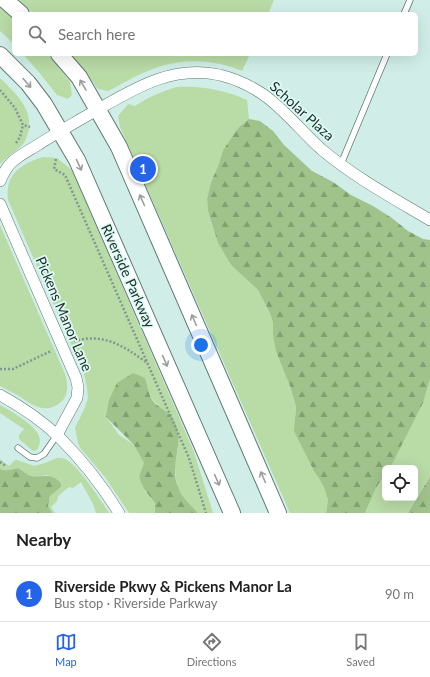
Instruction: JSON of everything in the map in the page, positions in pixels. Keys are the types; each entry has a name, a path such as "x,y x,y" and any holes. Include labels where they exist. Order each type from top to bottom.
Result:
{"main road":[{"path":"5,0 19,12"},
{"name":"Riverside Parkway","path":"0,55 28,83 60,131 77,160 232,513"},
{"path":"61,56 79,77 119,147 278,513"}],"street":[{"name":"Scholar Plaza","path":"98,110 160,78 183,72 210,73 237,80 264,95 322,149 356,175 430,220"},
{"path":"0,181 4,172 12,162 60,131 98,110"},
{"name":"Pickens Manor Lane","path":"0,204 76,378 78,387 77,398 57,435"},
{"path":"0,394 57,435 92,473 119,513"}],"lane":[{"path":"405,12 410,0"},
{"path":"341,164 386,56"},
{"path":"18,448 30,457 37,458 44,454 57,435"}],"path":[{"path":"0,90 15,108 23,124 22,129"},
{"path":"23,124 30,127"},
{"path":"56,159 54,169 65,175 189,458 206,513"},
{"path":"0,462 6,466"}],"green space":[{"path":"19,0 274,0 269,12 32,12"},
{"path":"0,7 12,16 12,42 0,31"},
{"path":"25,56 50,56 70,82 72,95 68,99 57,95"},
{"path":"73,56 249,56 242,71 222,64 190,61 179,62 151,69 108,91 98,89"},
{"path":"0,78 25,107 28,114 29,129 23,144 0,164"},
{"path":"177,87 213,89 247,100 249,119 239,127 223,150 211,182 207,199 208,211 218,243 231,265 258,290 270,313 273,323 273,335 296,408 295,416 299,440 324,486 328,500 326,513 290,513 120,127 118,116 128,104 135,106 166,90"},
{"path":"249,119 260,121 273,131 284,145 312,171 333,182 351,195 373,206 392,218 408,231 423,239 430,240 430,379 423,403 392,465 382,465 382,479 376,488 365,513 326,513 328,500 324,487 314,471 294,431 296,407 290,386 276,351 273,335 273,323 270,313 258,290 231,265 218,243 208,211 207,199 211,182 223,150 239,127"},
{"path":"43,157 57,158 72,170 194,452 213,513 198,513 178,488 175,467 178,448 158,405 151,398 145,378 106,417 119,435 134,445 144,463 144,490 155,503 155,513 129,513 105,477 81,449 78,443 75,428 88,398 84,374 8,200 9,184 16,172 27,163"},
{"path":"0,225 65,374 67,393 61,402 50,408 39,407 29,403 0,386"},
{"path":"133,373 145,378 151,398 174,420 178,433 175,465 176,481 179,489 187,501 198,513 155,513 155,503 144,489 139,477 144,463 134,445 106,417 109,400 117,383"},
{"path":"430,379 430,477 418,497 418,465 391,465 423,403"},
{"path":"0,405 32,426 38,434 40,440 37,450 33,451 19,439 19,435 24,429 0,413"},
{"path":"57,458 66,459 78,470 90,484 109,513 96,513 93,504 81,482 73,488 69,487 58,496 57,501 51,507 55,513 52,513 48,506 50,496 61,487 48,475 28,475 17,468 6,470 0,469 0,459 9,466 17,460 34,466"},
{"path":"17,468 36,477 53,477 61,483 61,487 50,496 48,506 52,513 0,513 0,469 6,470"},
{"path":"430,477 430,513 408,513 415,501 418,501 418,497"},
{"path":"382,479 382,501 415,501 408,513 365,513 376,488"}],"place":[{"name":"Riverside Pkwy & Pickens Manor La","path":"143,169"}]}
